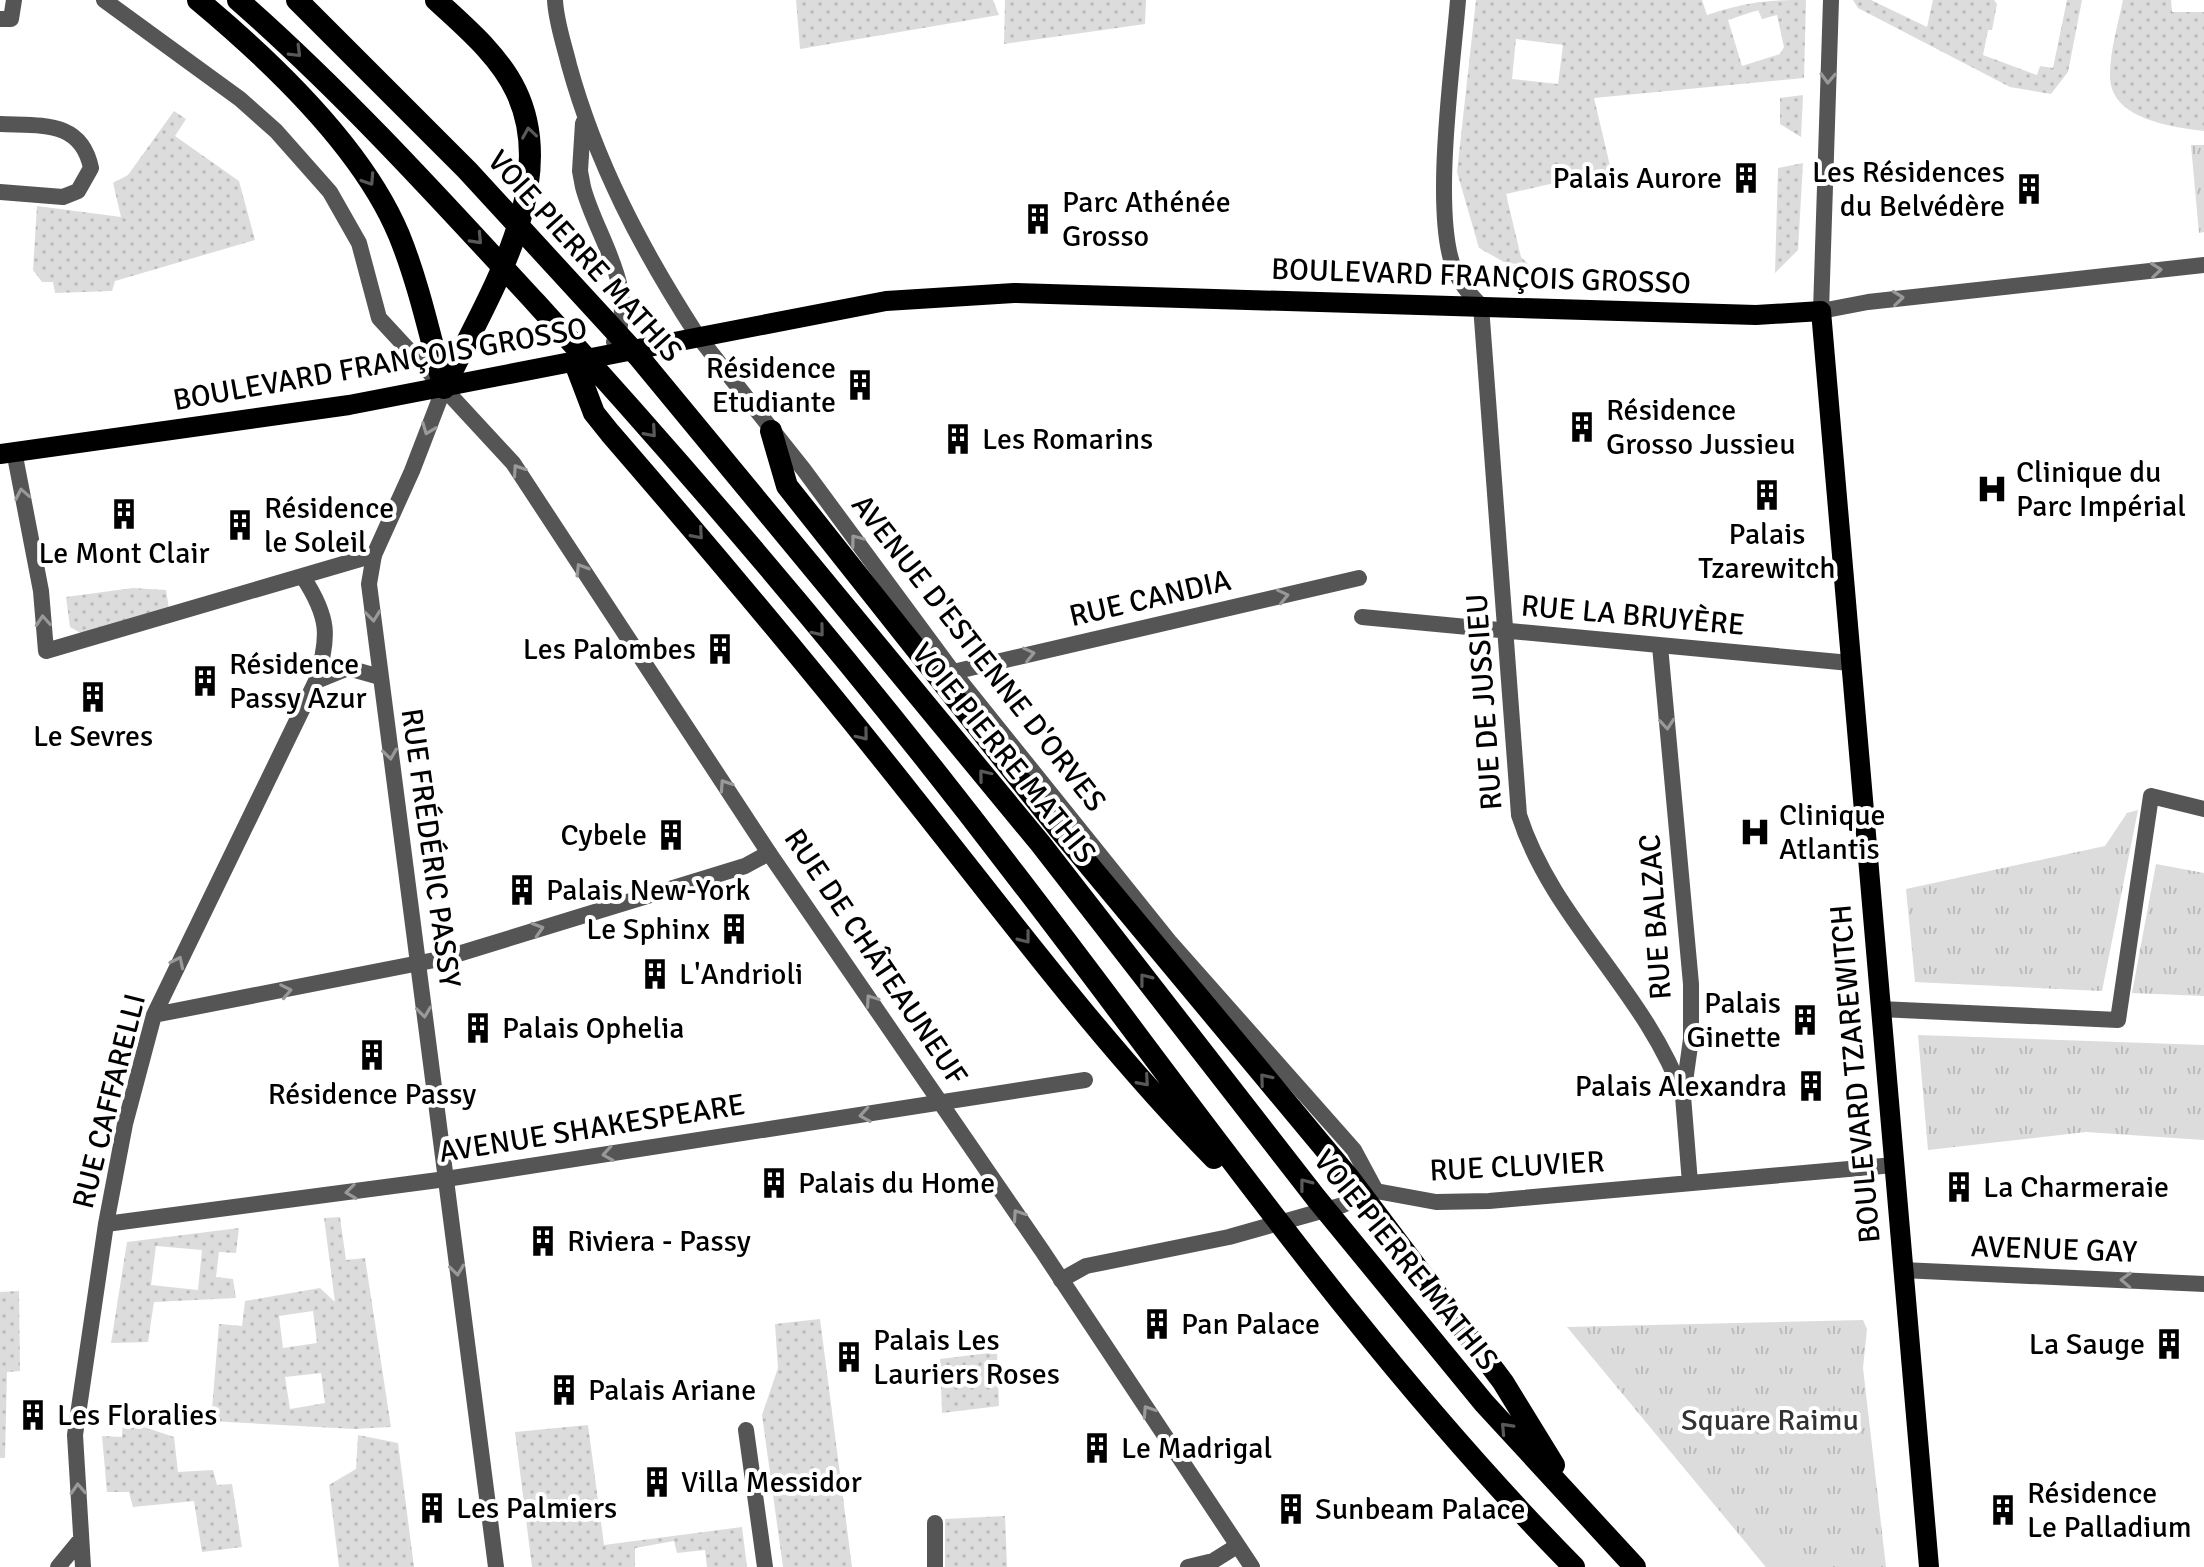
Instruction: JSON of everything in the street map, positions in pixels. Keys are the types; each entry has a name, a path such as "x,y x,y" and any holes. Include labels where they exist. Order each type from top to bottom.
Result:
{"highway":[{"path":"198,0 321,118 372,184 398,234 411,270 444,388"},
{"path":"238,0 282,39 436,194 616,391 754,551 1012,869 1274,1219 1404,1380 1574,1567"},
{"name":"VOIE PIERRE MATHIS","path":"297,0 467,170 638,356 1040,843 1365,1259 1484,1403 1635,1567"},
{"path":"436,0 480,41 515,88 525,112 532,160 515,237 515,276 524,301 539,319 607,355"},
{"path":"444,388 515,237"},
{"path":"575,363 594,413 610,433 794,649 1092,1023 1184,1128 1274,1219"},
{"path":"771,431 787,486 1155,946 1350,1179 1503,1382 1580,1507"}],"main road":[{"name":"BOULEVARD FRANÇOIS GROSSO","path":"7,452 300,413 575,363 697,335 886,301 970,294 1756,315 1821,311"},
{"name":"BOULEVARD TZAREWITCH","path":"1821,311 1929,1567"}],"street":[{"path":"0,19 11,19 14,0"},
{"name":"RUE DE CHÂTEAUNEUF","path":"104,0 240,99 330,192 359,243 379,318 513,463 769,853 942,1103 1252,1567"},
{"name":"AVENUE D'ESTIENNE D'ORVES","path":"555,0 584,117 654,268 697,335 953,672 1169,941 1354,1150 1376,1191"},
{"path":"1458,0 1443,203 1454,268 1464,288 1481,306"},
{"name":"BOULEVARD TZAREWITCH","path":"1821,311 1831,0"},
{"name":"AVENUE D'ESTIENNE D'ORVES","path":"584,117 580,171 583,187 623,298 622,326 607,355"},
{"path":"0,124 66,130 79,137 87,149 91,168 78,191 63,197 0,192"},
{"path":"1821,311 1868,302 2204,265"},
{"name":"RUE DE JUSSIEU","path":"1481,306 1519,815 1542,871 1651,1026 1683,1096"},
{"name":"RUE FRÉDÉRIC PASSY","path":"444,388 412,471 374,555 369,584 496,1567"},
{"path":"7,452 41,591 46,651 374,555"},
{"name":"RUE CAFFARELLI","path":"83,1567 75,1435 106,1224 125,1124 154,1015 316,681 325,651 326,626 321,607 303,577"},
{"name":"RUE CANDIA","path":"953,672 1359,578"},
{"name":"RUE LA BRUYÈRE","path":"1362,617 1850,663"},
{"name":"RUE BALZAC","path":"1660,646 1691,984 1691,1039 1683,1096 1690,1183"},
{"path":"316,681 348,668 380,677"},
{"path":"1880,1009 2118,1020 2151,796 2204,809"},
{"path":"154,1015 418,964 730,870 769,853"},
{"name":"AVENUE SHAKESPEARE","path":"106,1224 446,1179 1085,1080"},
{"name":"RUE CLUVIER","path":"1376,1191 1425,1201 1489,1201 1894,1165"},
{"path":"1061,1280 1086,1266 1229,1237 1343,1205 1376,1191"},
{"name":"AVENUE GAY","path":"1902,1270 2204,1284"},
{"path":"746,1430 765,1567"},
{"path":"935,1523 935,1567"},
{"path":"58,1567 81,1539"},
{"path":"1188,1567 1213,1561 1237,1546"}],"green space":[{"path":"796,0 993,0 999,15 800,49"},
{"path":"1005,0 1146,0 1145,24 1004,44"},
{"path":"1476,0 1702,0 1707,15 1756,3 1806,0 1804,78 1594,98 1611,170 1506,194 1521,257 1530,266 1504,262 1479,248 1457,172","holes":["1758,10 1762,19 1777,15 1784,47 1780,54 1742,66 1728,20","1516,39 1563,45 1558,84 1512,79"]},
{"path":"1853,0 1871,0 1927,27 1933,0 1994,0 1997,4 1992,30 1988,30 1983,55 2037,75 2040,66 2053,68 2067,0 2082,0 2068,72 2051,94 2010,87 1858,8"},
{"path":"2123,0 2171,0 2172,12 2204,12 2204,131 2144,118 2120,102 2112,90 2113,47"},
{"path":"1803,95 1801,137 1780,124 1780,98"},
{"path":"174,111 186,119 175,136 239,181 255,240 115,281 112,291 55,293 53,282 42,282 33,270 37,206 121,217 113,183 128,175"},
{"path":"2191,145 2204,145 2204,232 2199,233"},
{"path":"1803,163 1798,250 1775,273 1778,168"},
{"path":"133,588 166,590 169,609 84,635 70,627 66,597"},
{"path":"2138,810 2102,991 1915,982 1906,889 2105,846 2127,813"},
{"path":"2156,864 2204,873 2204,996 2132,993"},
{"path":"1918,1035 2204,1045 2204,1140 2086,1132 1928,1150"},
{"path":"340,1217 346,1260 365,1258 391,1427 354,1429 211,1421 219,1324 242,1326 245,1301 320,1288 335,1302 324,1218","holes":["313,1311 317,1343 283,1348 279,1316","321,1373 325,1403 290,1409 285,1377"]},
{"path":"239,1228 236,1253 219,1252 216,1277 233,1279 236,1298 154,1302 148,1342 111,1343 127,1242","holes":["156,1246 202,1250 198,1290 151,1285"]},
{"path":"19,1291 20,1371 7,1372 5,1458 0,1458 0,1292"},
{"path":"820,1319 852,1567 783,1567 762,1415 778,1368 775,1324"},
{"name":"Square Raimu","path":"1863,1320 1867,1329 1863,1368 1886,1567 1766,1567 1567,1327"},
{"path":"997,1352 999,1406 942,1413 940,1359"},
{"path":"123,1420 174,1437 178,1472 213,1470 217,1485 232,1484 242,1547 202,1552 194,1501 133,1507 129,1492 107,1492 102,1436 122,1437"},
{"path":"588,1425 604,1545 742,1527 747,1567 707,1567 705,1550 677,1553 674,1541 635,1548 635,1567 532,1567 515,1432"},
{"path":"358,1435 398,1443 414,1567 339,1567 329,1485 356,1469"},
{"path":"1005,1516 1007,1567 945,1567 945,1519"},
{"path":"1771,1533 1800,1567 1766,1567 1751,1549"}],"place":[{"name":"Palais Aurore","path":"1746,178"},
{"name":"Les Résidences du Belvédère","path":"2029,189"},
{"name":"Parc Athénée Grosso","path":"1038,219"},
{"name":"Résidence Etudiante","path":"860,385"},
{"name":"Résidence Grosso Jussieu","path":"1582,427"},
{"name":"Les Romarins","path":"958,439"},
{"name":"Clinique du Parc Impérial","path":"1992,489"},
{"name":"Palais Tzarewitch","path":"1767,495"},
{"name":"Le Mont Clair","path":"124,514"},
{"name":"Résidence le Soleil","path":"240,525"},
{"name":"Les Palombes","path":"720,649"},
{"name":"Résidence Passy Azur","path":"205,681"},
{"name":"Le Sevres","path":"93,697"},
{"name":"Clinique Atlantis","path":"1755,832"},
{"name":"Cybele","path":"671,835"},
{"name":"Palais New-York","path":"522,890"},
{"name":"Le Sphinx","path":"734,929"},
{"name":"L'Andrioli","path":"655,974"},
{"name":"Palais Ginette","path":"1805,1020"},
{"name":"Palais Ophelia","path":"478,1028"},
{"name":"Résidence Passy","path":"372,1055"},
{"name":"Palais Alexandra","path":"1811,1086"},
{"name":"Palais du Home","path":"774,1183"},
{"name":"La Charmeraie","path":"1959,1187"},
{"name":"Riviera - Passy","path":"543,1241"},
{"name":"Pan Palace","path":"1157,1324"},
{"name":"La Sauge","path":"2169,1344"},
{"name":"Palais Les Lauriers Roses","path":"849,1357"},
{"name":"Palais Ariane","path":"564,1390"},
{"name":"Les Floralies","path":"33,1415"},
{"name":"Le Madrigal","path":"1097,1448"},
{"name":"Villa Messidor","path":"657,1482"},
{"name":"Les Palmiers","path":"432,1508"},
{"name":"Sunbeam Palace","path":"1291,1509"},
{"name":"Résidence Le Palladium","path":"2003,1510"}]}
